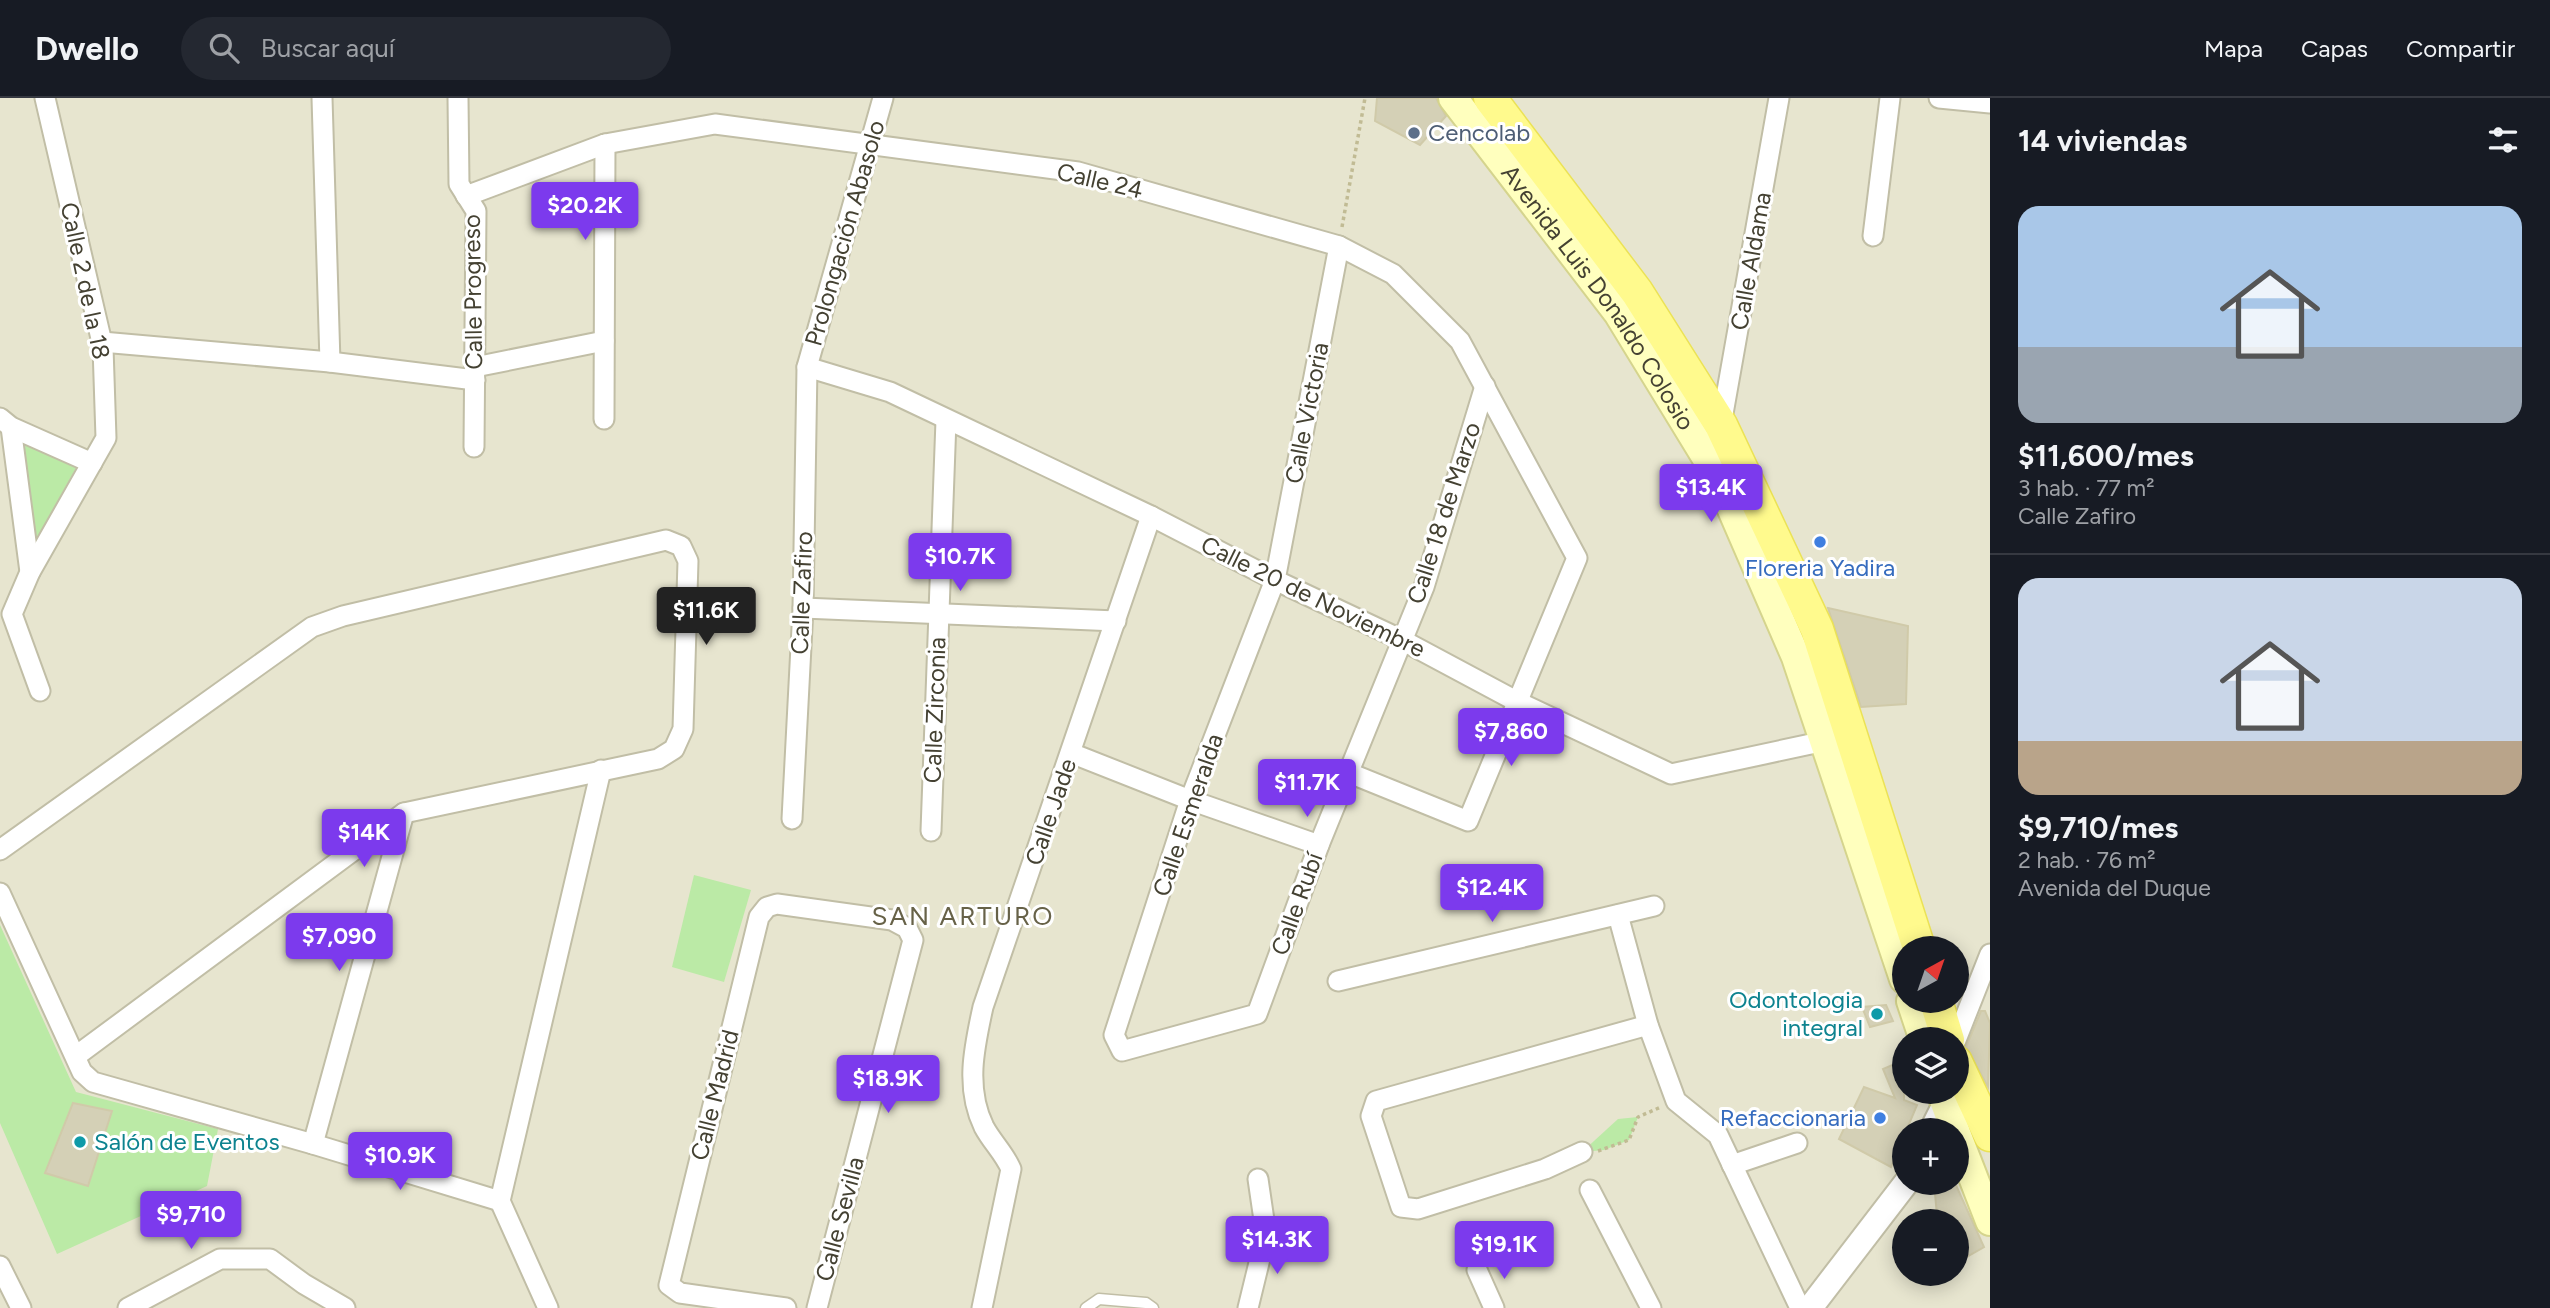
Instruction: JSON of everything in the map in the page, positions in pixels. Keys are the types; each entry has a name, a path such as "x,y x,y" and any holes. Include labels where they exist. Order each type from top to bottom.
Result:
{"main road":[{"name":"Avenida Luis Donaldo Colosio","path":"1453,98 1618,313 1717,475 1796,657 1892,943"},
{"name":"Avenida Luis Donaldo Colosio","path":"1490,98 1637,292 1721,425 1817,629 1915,936"},
{"path":"1969,1090 1990,1135"},
{"path":"1969,1166 1990,1221"}],"street":[{"name":"Calle 2 de la 18","path":"40,691 12,614 30,572 106,438 102,342 45,98"},
{"path":"322,98 330,362"},
{"name":"Calle Progreso","path":"458,98 459,184 476,211 474,447"},
{"name":"Prolongación Abasolo","path":"807,367 883,98"},
{"name":"Calle Aldama","path":"1721,425 1779,98"},
{"path":"1873,236 1890,98"},
{"path":"1939,98 1990,103"},
{"name":"Calle 24","path":"466,196 605,144 715,124 1078,172 1339,246 1393,274 1460,341 1577,558 1516,701"},
{"path":"604,419 605,144"},
{"name":"Calle Victoria","path":"1275,580 1339,246"},
{"path":"102,342 475,374 604,341"},
{"name":"Calle 20 de Noviembre","path":"807,367 890,392 1152,516 1275,580 1400,639 1516,701 1671,774 1825,741"},
{"name":"Calle Zafiro","path":"792,819 803,608 807,367"},
{"name":"Calle 18 de Marzo","path":"1400,639 1424,587 1485,386"},
{"name":"Calle Zirconia","path":"931,831 946,420"},
{"path":"6,422 92,463"},
{"path":"6,422 30,572"},
{"name":"Calle Jade","path":"982,1308 1011,1169 1003,1151 985,1129 975,1102 972,1056 983,1007 1152,516"},
{"path":"0,850 312,627 343,616 666,540 681,546 688,561 683,729 674,749 658,759 404,813 76,1056"},
{"name":"Calle Esmeralda","path":"1257,1014 1122,1051 1114,1035 1190,800 1275,580"},
{"path":"803,608 1116,621"},
{"name":"Calle Rubí","path":"1257,1014 1319,845 1400,639"},
{"path":"1347,772 1468,821 1516,701"},
{"path":"1072,753 1190,800 1319,845"},
{"path":"548,1308 500,1201 601,770"},
{"path":"313,1144 404,813"},
{"path":"0,893 82,1072 93,1082 313,1144 500,1201"},
{"name":"Calle Sevilla","path":"767,907 777,904 892,920 906,928 913,940 817,1308"},
{"path":"1338,981 1654,906"},
{"name":"Calle Madrid","path":"767,907 759,917 669,1285 680,1293 786,1308"},
{"path":"1618,915 1648,1025 1676,1101 1718,1135 1800,1308"},
{"path":"1961,1027 1990,954"},
{"path":"1582,1152 1545,1169 1418,1209 1401,1207 1371,1116 1376,1101 1648,1025"},
{"path":"1732,1164 1797,1143"},
{"path":"1248,1308 1266,1234 1258,1179"},
{"path":"1591,1190 1651,1308"},
{"path":"1810,1308 1897,1195"},
{"path":"128,1308 157,1301 220,1259 270,1259 304,1284 345,1308"},
{"path":"0,1266 21,1308"},
{"path":"1477,1270 1494,1308"},
{"path":"304,1284 314,1308"}],"lane":[{"path":"1086,1308 1099,1299 1146,1303 1153,1308"}],"path":[{"path":"1339,246 1365,98"},
{"path":"1582,1152 1604,1150 1629,1140 1638,1117 1676,1101"}],"shaded area":[{"path":"0,98 1990,98 1990,1308 0,1308"}],"green space":[{"path":"24,442 76,468 35,542"},
{"path":"694,875 751,890 724,982 672,967"},
{"path":"0,925 76,1092 218,1129 207,1186 57,1254 0,1123"},
{"path":"1638,1117 1629,1140 1604,1150 1582,1152 1618,1119"}],"building":[{"name":"Cencolab","path":"1377,98 1436,98 1446,116 1420,145 1375,121"},
{"path":"1828,608 1908,626 1906,704 1861,707"},
{"name":"Odontologia integral","path":"1886,1005 1893,1021 1870,1027 1862,1007"},
{"path":"1981,1011 1985,1011 1990,1023 1988,1087 1969,1052 1969,1040"},
{"name":"Refaccionaria","path":"1892,1065 1892,1091 1883,1069"},
{"name":"Refaccionaria","path":"1864,1087 1892,1097 1892,1104 1917,1105 1912,1118 1892,1118 1891,1167 1839,1139"},
{"name":"Salón de Eventos","path":"73,1103 112,1111 88,1186 45,1173"},
{"path":"1935,1195 1960,1195 1967,1209 1936,1209"},
{"path":"1969,1214 1984,1247 1969,1256"}],"place":[{"name":"Cencolab","path":"1414,133"},
{"name":"Floreria Yadira","path":"1820,542"},
{"name":"Odontologia integral","path":"1877,1014"},
{"name":"Refaccionaria","path":"1880,1118"},
{"name":"Salón de Eventos","path":"80,1142"}],"district":[{"name":"SAN ARTURO","path":"963,916"}]}
